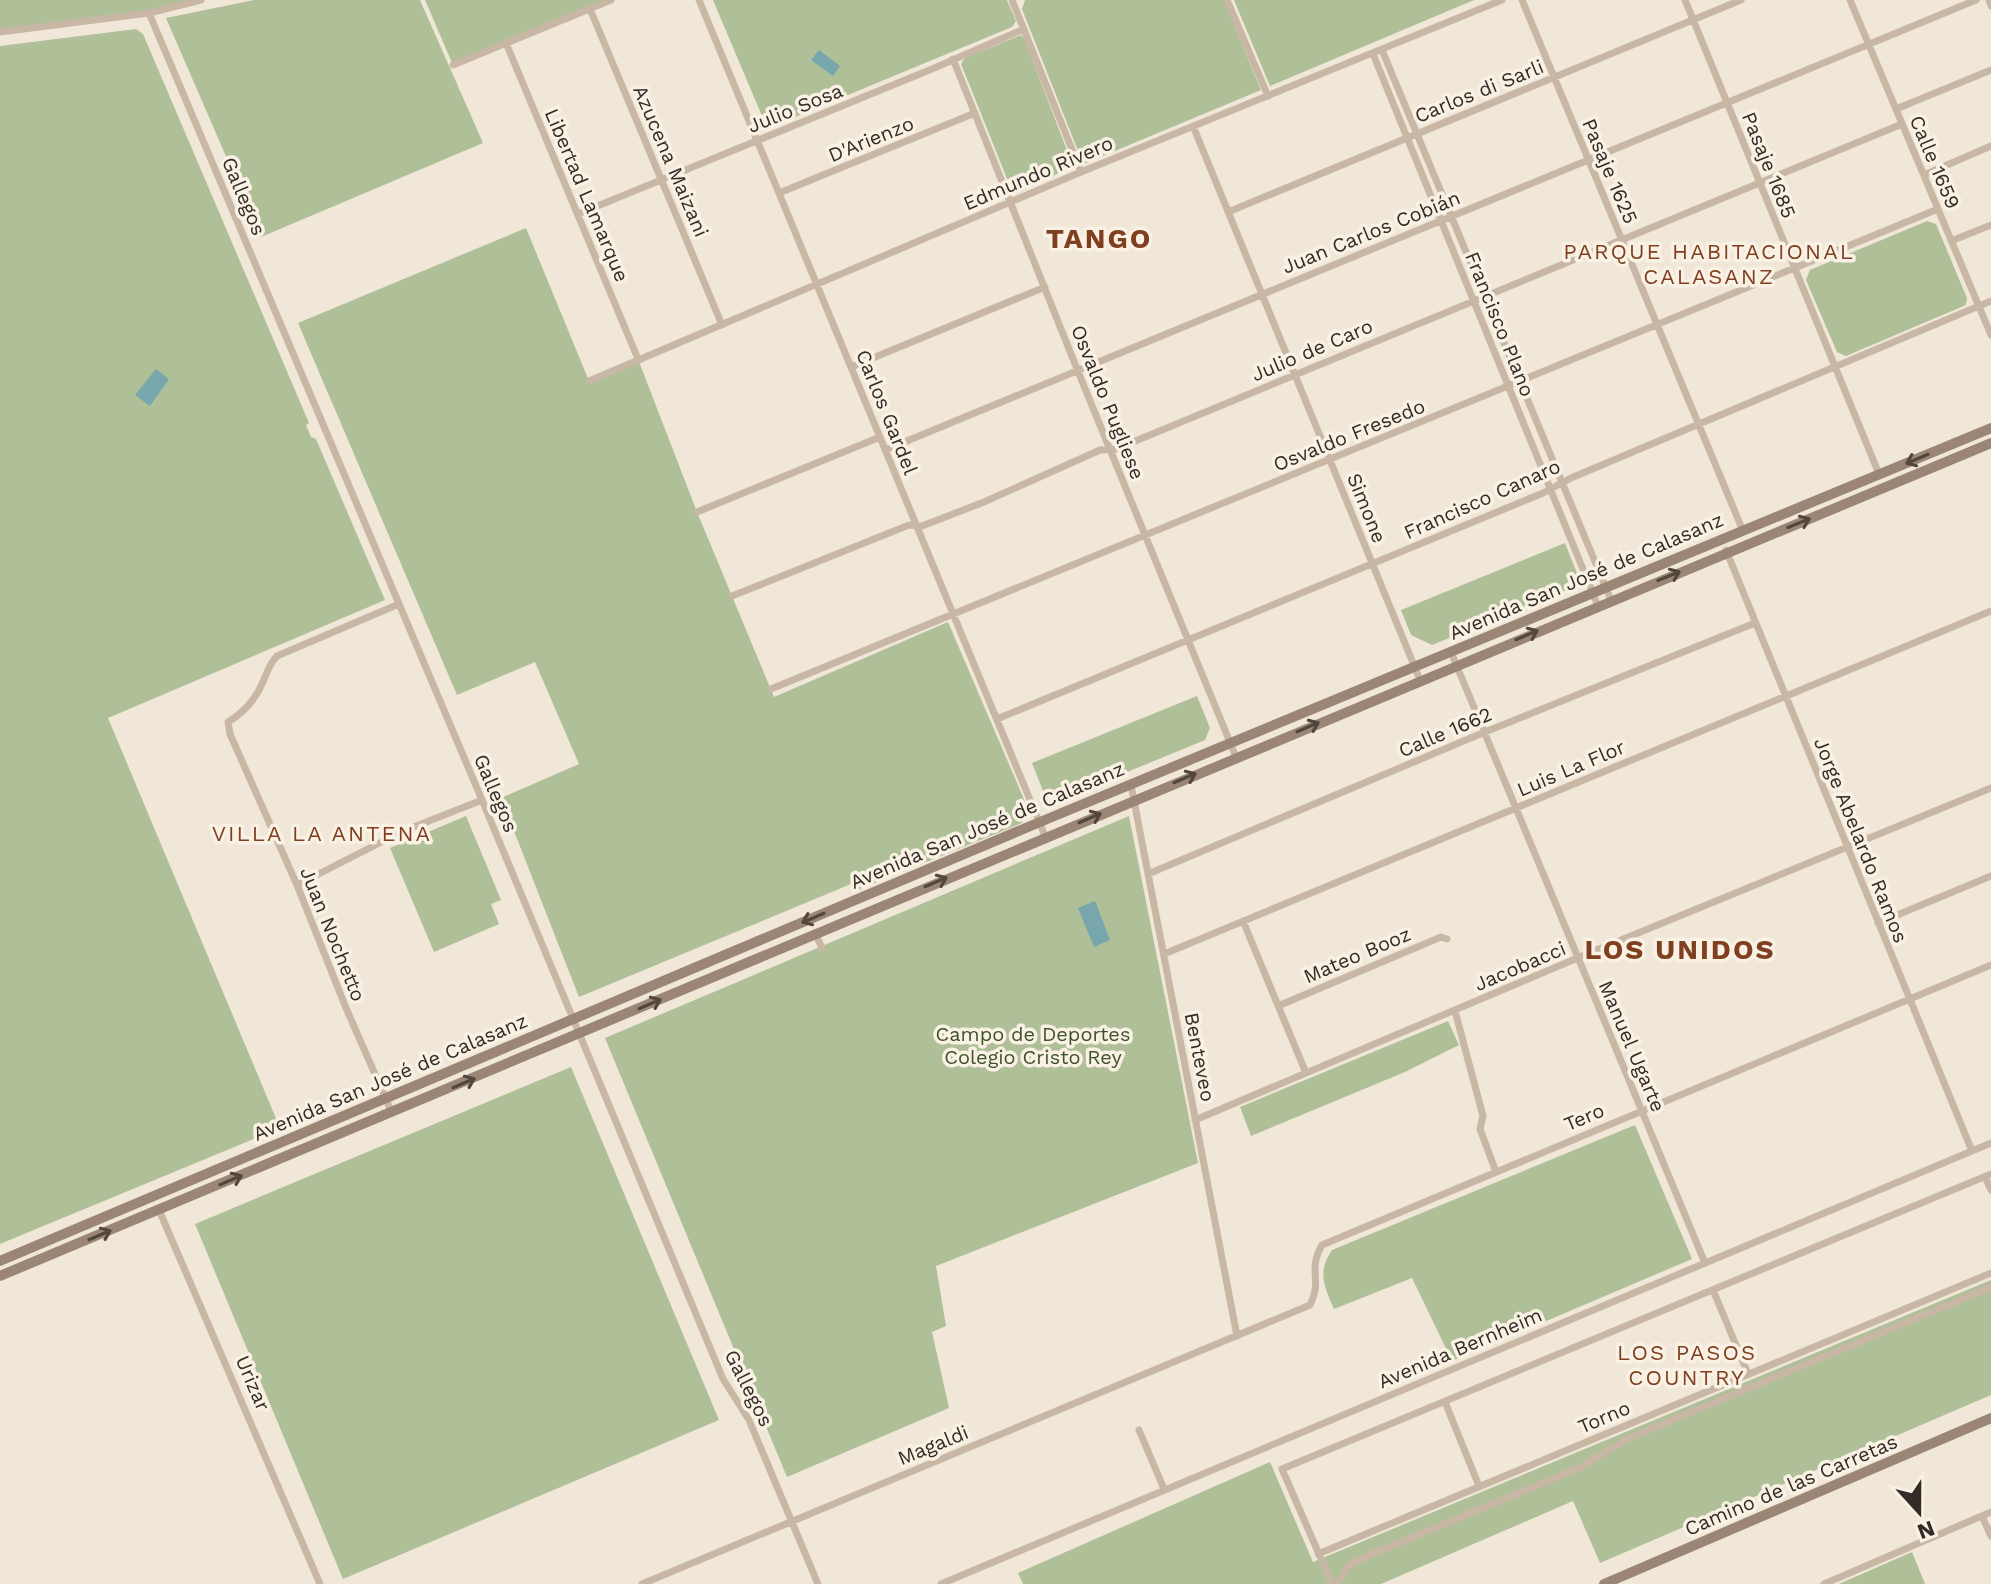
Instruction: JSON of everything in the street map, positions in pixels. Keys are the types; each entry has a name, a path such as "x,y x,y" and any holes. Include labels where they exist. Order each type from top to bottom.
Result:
{"main road":[{"name":"Avenida San José de Calasanz","path":"0,1261 1040,822 1990,430"},
{"name":"Avenida San José de Calasanz","path":"0,1276 579,1035 1045,836 1991,443"},
{"name":"Urizar","path":"153,1196 159,1210"},
{"name":"Camino de las Carretas","path":"1604,1584 1991,1418"}],"street":[{"path":"0,32 149,13 201,0"},
{"path":"453,65 611,0"},
{"name":"Carlos Gardel","path":"699,0 1045,836"},
{"path":"1012,0 1081,172"},
{"path":"1227,0 1268,96"},
{"name":"Edmundo Rivero","path":"589,381 1011,201 1502,0"},
{"name":"Pasaje 1625","path":"1522,0 1743,531"},
{"name":"Pasaje 1685","path":"1685,0 1879,474"},
{"name":"Carlos di Sarli","path":"1228,212 1741,0"},
{"name":"Calle 1659","path":"1850,0 1991,335"},
{"name":"Juan Carlos Cobián","path":"885,450 1976,0"},
{"path":"1989,0 1991,6"},
{"name":"Azucena Maizani","path":"590,9 722,325"},
{"name":"Gallegos","path":"149,13 723,1379 749,1420 818,1584"},
{"name":"Julio Sosa","path":"578,214 1024,29"},
{"name":"Libertad Lamarque","path":"506,43 638,359"},
{"name":"Francisco Plano","path":"1382,50 1611,600"},
{"name":"Francisco Plano","path":"1373,54 1598,606"},
{"name":"Osvaldo Pugliese","path":"953,59 1236,757"},
{"path":"1896,109 1991,70"},
{"name":"D'Arienzo","path":"779,193 975,113"},
{"name":"Julio de Caro","path":"732,596 909,525 917,526 984,502 1100,450 1110,450 1295,375 1902,124"},
{"name":"Simone","path":"1193,126 1420,680"},
{"path":"1924,175 1991,146"},
{"name":"Osvaldo Fresedo","path":"771,689 1938,209"},
{"path":"1951,241 1991,225"},
{"path":"851,367 1045,287"},
{"name":"Francisco Canaro","path":"997,719 1373,564 1991,301"},
{"path":"697,512 880,437"},
{"name":"Jorge Abelardo Ramos","path":"1721,540 1972,1151"},
{"name":"Juan Nochetto","path":"392,1113 230,734 228,722 251,703 270,663 277,656 399,604"},
{"name":"Luis La Flor","path":"1164,954 1991,611"},
{"name":"Calle 1662","path":"1148,874 1485,732 1755,623"},
{"name":"Manuel Ugarte","path":"1451,652 1705,1263"},
{"name":"Benteveo","path":"1131,785 1237,1336"},
{"name":"Jacobacci","path":"1195,1120 1991,788"},
{"path":"297,885 401,832 482,800"},
{"path":"1878,923 1991,876"},
{"path":"1243,921 1306,1073"},
{"path":"815,933 822,948"},
{"name":"Mateo Booz","path":"1278,1006 1441,937 1447,939"},
{"name":"Tero","path":"1237,1336 1310,1305 1317,1292 1314,1260 1322,1245 1991,965"},
{"path":"1455,1011 1483,1116 1480,1129 1496,1172"},
{"name":"Avenida Bernheim","path":"941,1584 1991,1143"},
{"path":"1991,1190 1988,1175 1282,1469 1318,1554 1335,1584 1349,1565 1367,1556 1581,1467 1627,1439 1991,1287"},
{"name":"Urizar","path":"159,1210 320,1584"},
{"name":"Torno","path":"1318,1554 1991,1273"},
{"path":"1713,1290 1748,1374"},
{"name":"Magaldi","path":"642,1584 1237,1336"},
{"path":"1445,1402 1479,1486"},
{"path":"1139,1430 1164,1489"},
{"path":"1824,1584 1991,1512"},
{"path":"1982,1516 1991,1536"}],"green space":[{"path":"0,0 201,0 176,7 0,32"},
{"path":"254,0 420,0 483,143 261,237 166,18"},
{"path":"425,0 611,0 453,65"},
{"path":"713,0 1007,0 1016,21 1012,27 773,126 762,116"},
{"path":"1025,0 1224,0 1261,90 1086,163 1082,161 1022,9"},
{"path":"1234,0 1474,0 1270,86"},
{"path":"136,29 143,34 309,423 306,425 311,437 316,439 385,600 108,718 280,1128 0,1244 0,46"},
{"path":"1021,35 1073,166 1016,194 1012,191 961,64 965,58"},
{"path":"1927,221 1936,224 1967,298 1966,305 1846,356 1837,352 1806,280 1810,270"},
{"path":"526,228 589,381 638,359 774,697 948,622 1026,804 1028,812 1022,823 855,891 851,884 579,997 501,798 579,764 535,662 457,695 298,323"},
{"path":"1565,543 1579,578 1574,587 1432,645 1411,635 1401,610"},
{"path":"1197,696 1210,728 1205,740 1064,798 1043,791 1032,763"},
{"path":"466,816 501,900 491,904 499,924 434,952 390,848"},
{"name":"Campo de Deportes Colegio Cristo Rey","path":"1129,816 1198,1163 936,1266 946,1326 932,1332 949,1408 787,1477 605,1038"},
{"path":"1448,1021 1459,1045 1405,1072 1251,1136 1240,1107"},
{"path":"571,1067 719,1420 343,1579 195,1224"},
{"path":"1635,1125 1692,1259 1452,1361 1412,1278 1334,1309 1323,1272 1332,1250"},
{"path":"1991,1280 1991,1395 1600,1563 1573,1501 1381,1584 1023,1584 1018,1573 1270,1462 1313,1562"},
{"path":"1912,1552 1925,1584 1839,1584"}],"water":[{"path":"819,50 840,66 833,76 811,60"},
{"path":"156,369 169,379 150,406 135,395"},
{"path":"1095,901 1110,940 1094,947 1078,908"}],"district":[{"name":"TANGO","path":"1099,238"},
{"name":"PARQUE HABITACIONAL CALASANZ","path":"1709,264"},
{"name":"VILLA LA ANTENA","path":"322,833"},
{"name":"LOS UNIDOS","path":"1680,949"},
{"name":"LOS PASOS COUNTRY","path":"1687,1364"}]}
